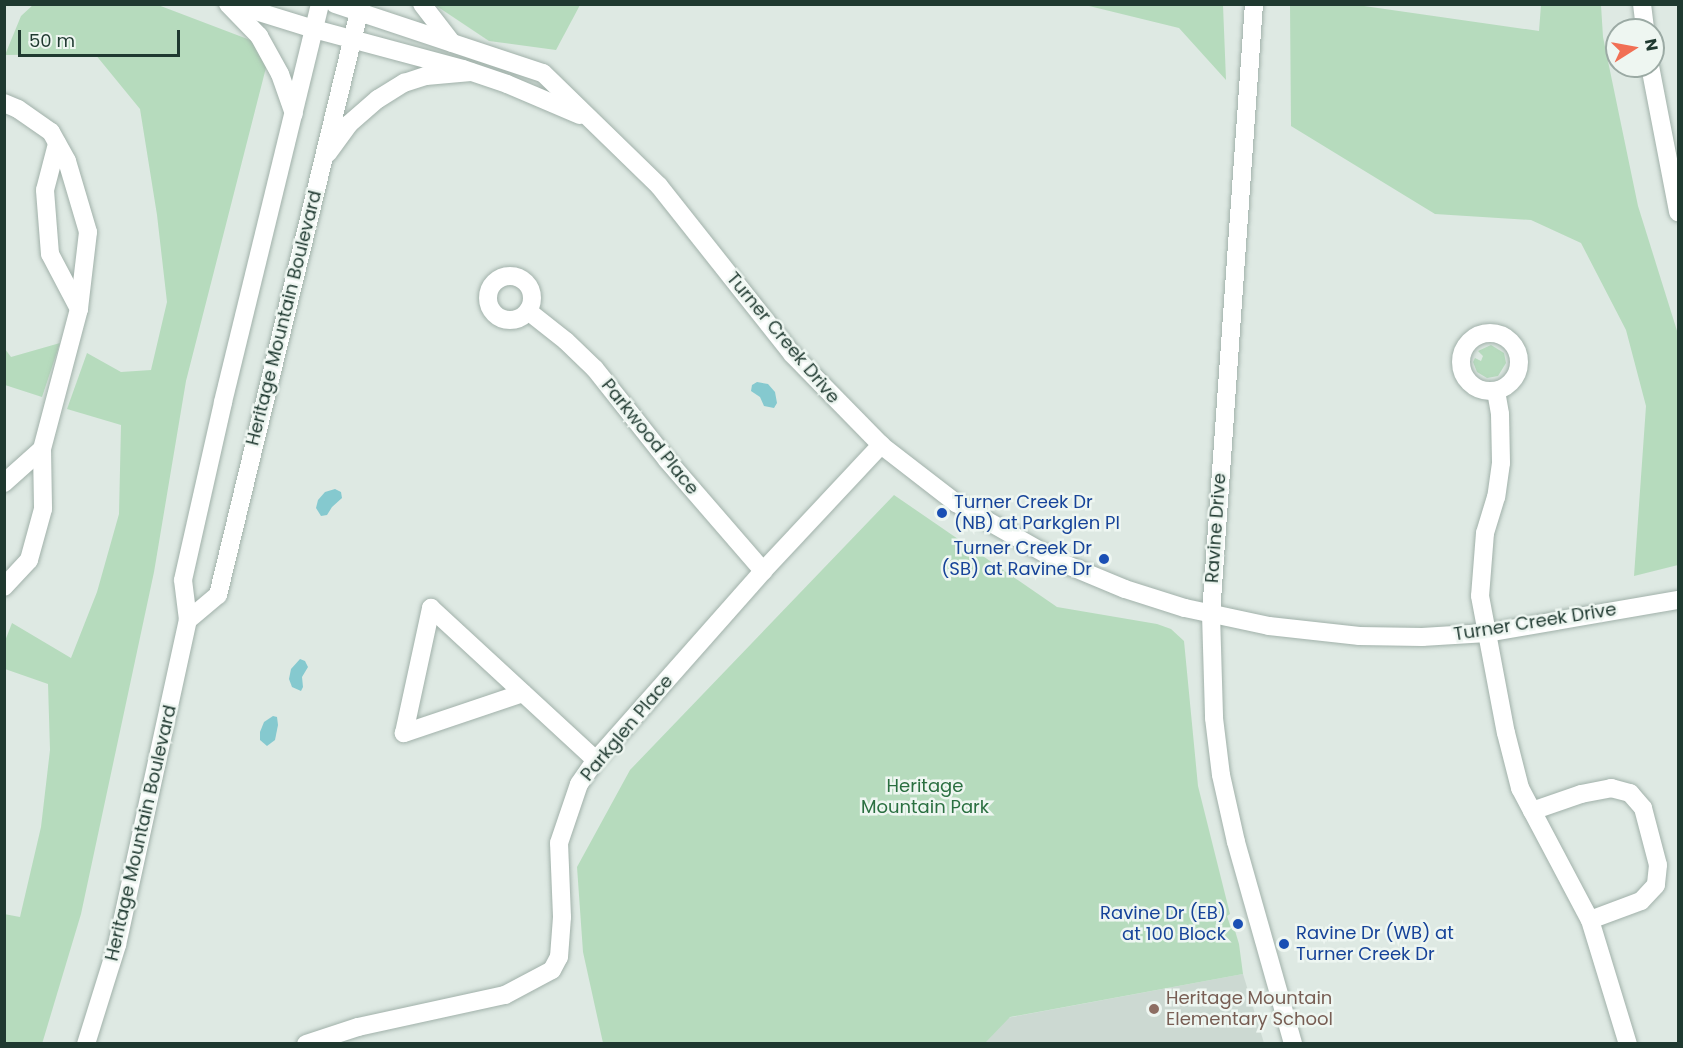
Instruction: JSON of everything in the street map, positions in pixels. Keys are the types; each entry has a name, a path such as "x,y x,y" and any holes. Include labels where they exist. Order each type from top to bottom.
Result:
{"street":[{"path":"228,4 259,36 280,74 294,114"},
{"name":"Turner Creek Drive","path":"232,4 471,72 507,84 587,118"},
{"name":"Heritage Mountain Boulevard","path":"86,1044 117,945 189,621 183,580 225,391 320,4"},
{"name":"Turner Creek Drive","path":"335,4 360,8 452,43 543,73 659,186 792,354 881,445 956,503 1052,558 1125,589 1211,614 1269,626 1359,636 1422,637 1486,633 1675,598"},
{"path":"422,4 452,43"},
{"name":"Ravine Drive","path":"1254,4 1211,614 1214,718 1224,789 1236,843 1293,1044"},
{"name":"Heritage Mountain Boulevard","path":"189,621 218,595 360,8"},
{"path":"322,162 349,124 378,99 404,83 426,76 471,72"},
{"path":"1653,78 1678,212"},
{"path":"4,104 18,109 51,132 67,161 88,232 79,309 42,449 43,509 41,519 29,560 5,583"},
{"path":"1664,129 1678,165"},
{"path":"57,144 45,190 50,254 79,309"},
{"name":"Parkwood Place","path":"528,311 558,334 595,369 661,453 763,571"},
{"path":"1496,391 1500,414 1501,463 1496,497 1485,533 1482,565 1480,596 1486,633 1516,776 1590,920 1628,1044"},
{"name":"Parkglen Place","path":"306,1044 358,1027 505,995 552,970 559,957 562,917 559,843 579,784 596,760 763,571 881,445"},
{"path":"4,483 42,449"},
{"path":"523,693 404,733 431,608 596,760"},
{"path":"1532,811 1581,794 1611,788 1628,791 1643,808 1658,865 1656,885 1641,901 1590,920"}],"shaded area":[{"name":"Heritage Mountain Elementary School","path":"1243,974 1264,1043 867,1044"}],"green space":[{"path":"34,4 158,5 271,48 186,381 154,572 81,914 42,1044 5,1043 4,914 20,917 41,827 50,750 48,684 5,669 5,641 12,623 71,658 97,592 119,514 121,425 67,409 87,353 121,372 151,370 167,302 157,215 140,109 95,54 5,55 21,16"},
{"path":"435,5 580,5 556,50 489,41"},
{"path":"1085,5 1223,5 1226,80 1179,28"},
{"path":"1290,5 1357,5 1539,31 1541,5 1601,5 1605,78 1611,78 1638,206 1678,334 1678,565 1634,576 1646,406 1626,330 1581,243 1531,220 1435,214 1291,126"},
{"path":"60,343 42,397 5,385 5,349 11,357"},
{"path":"1491,345 1504,353 1506,363 1498,376 1487,378 1477,372 1473,362 1475,358 1481,361 1483,356 1478,351"},
{"name":"Heritage Mountain Park","path":"894,495 1057,607 1157,624 1171,629 1184,641 1198,786 1230,914 1227,916 1230,925 1233,924 1239,944 1243,974 1010,1017 985,1043 603,1043 583,952 577,867 630,770"}],"water":[{"path":"757,382 768,384 775,392 777,403 774,408 764,406 760,397 751,391 752,385"},
{"path":"335,489 341,492 342,498 327,515 321,516 316,508 318,500 325,492"},
{"path":"300,659 305,661 308,667 302,677 301,691 292,687 289,679 291,669"},
{"path":"273,716 277,717 278,725 275,740 267,746 260,740 260,732 264,722"}],"place":[{"name":"Turner Creek Dr (NB) at Parkglen Pl","path":"942,513"},
{"name":"Turner Creek Dr (SB) at Ravine Dr","path":"1104,559"},
{"name":"Ravine Dr (EB) at 100 Block","path":"1238,924"},
{"name":"Ravine Dr (WB) at Turner Creek Dr","path":"1284,944"},
{"name":"Heritage Mountain Elementary School","path":"1154,1009"}]}
